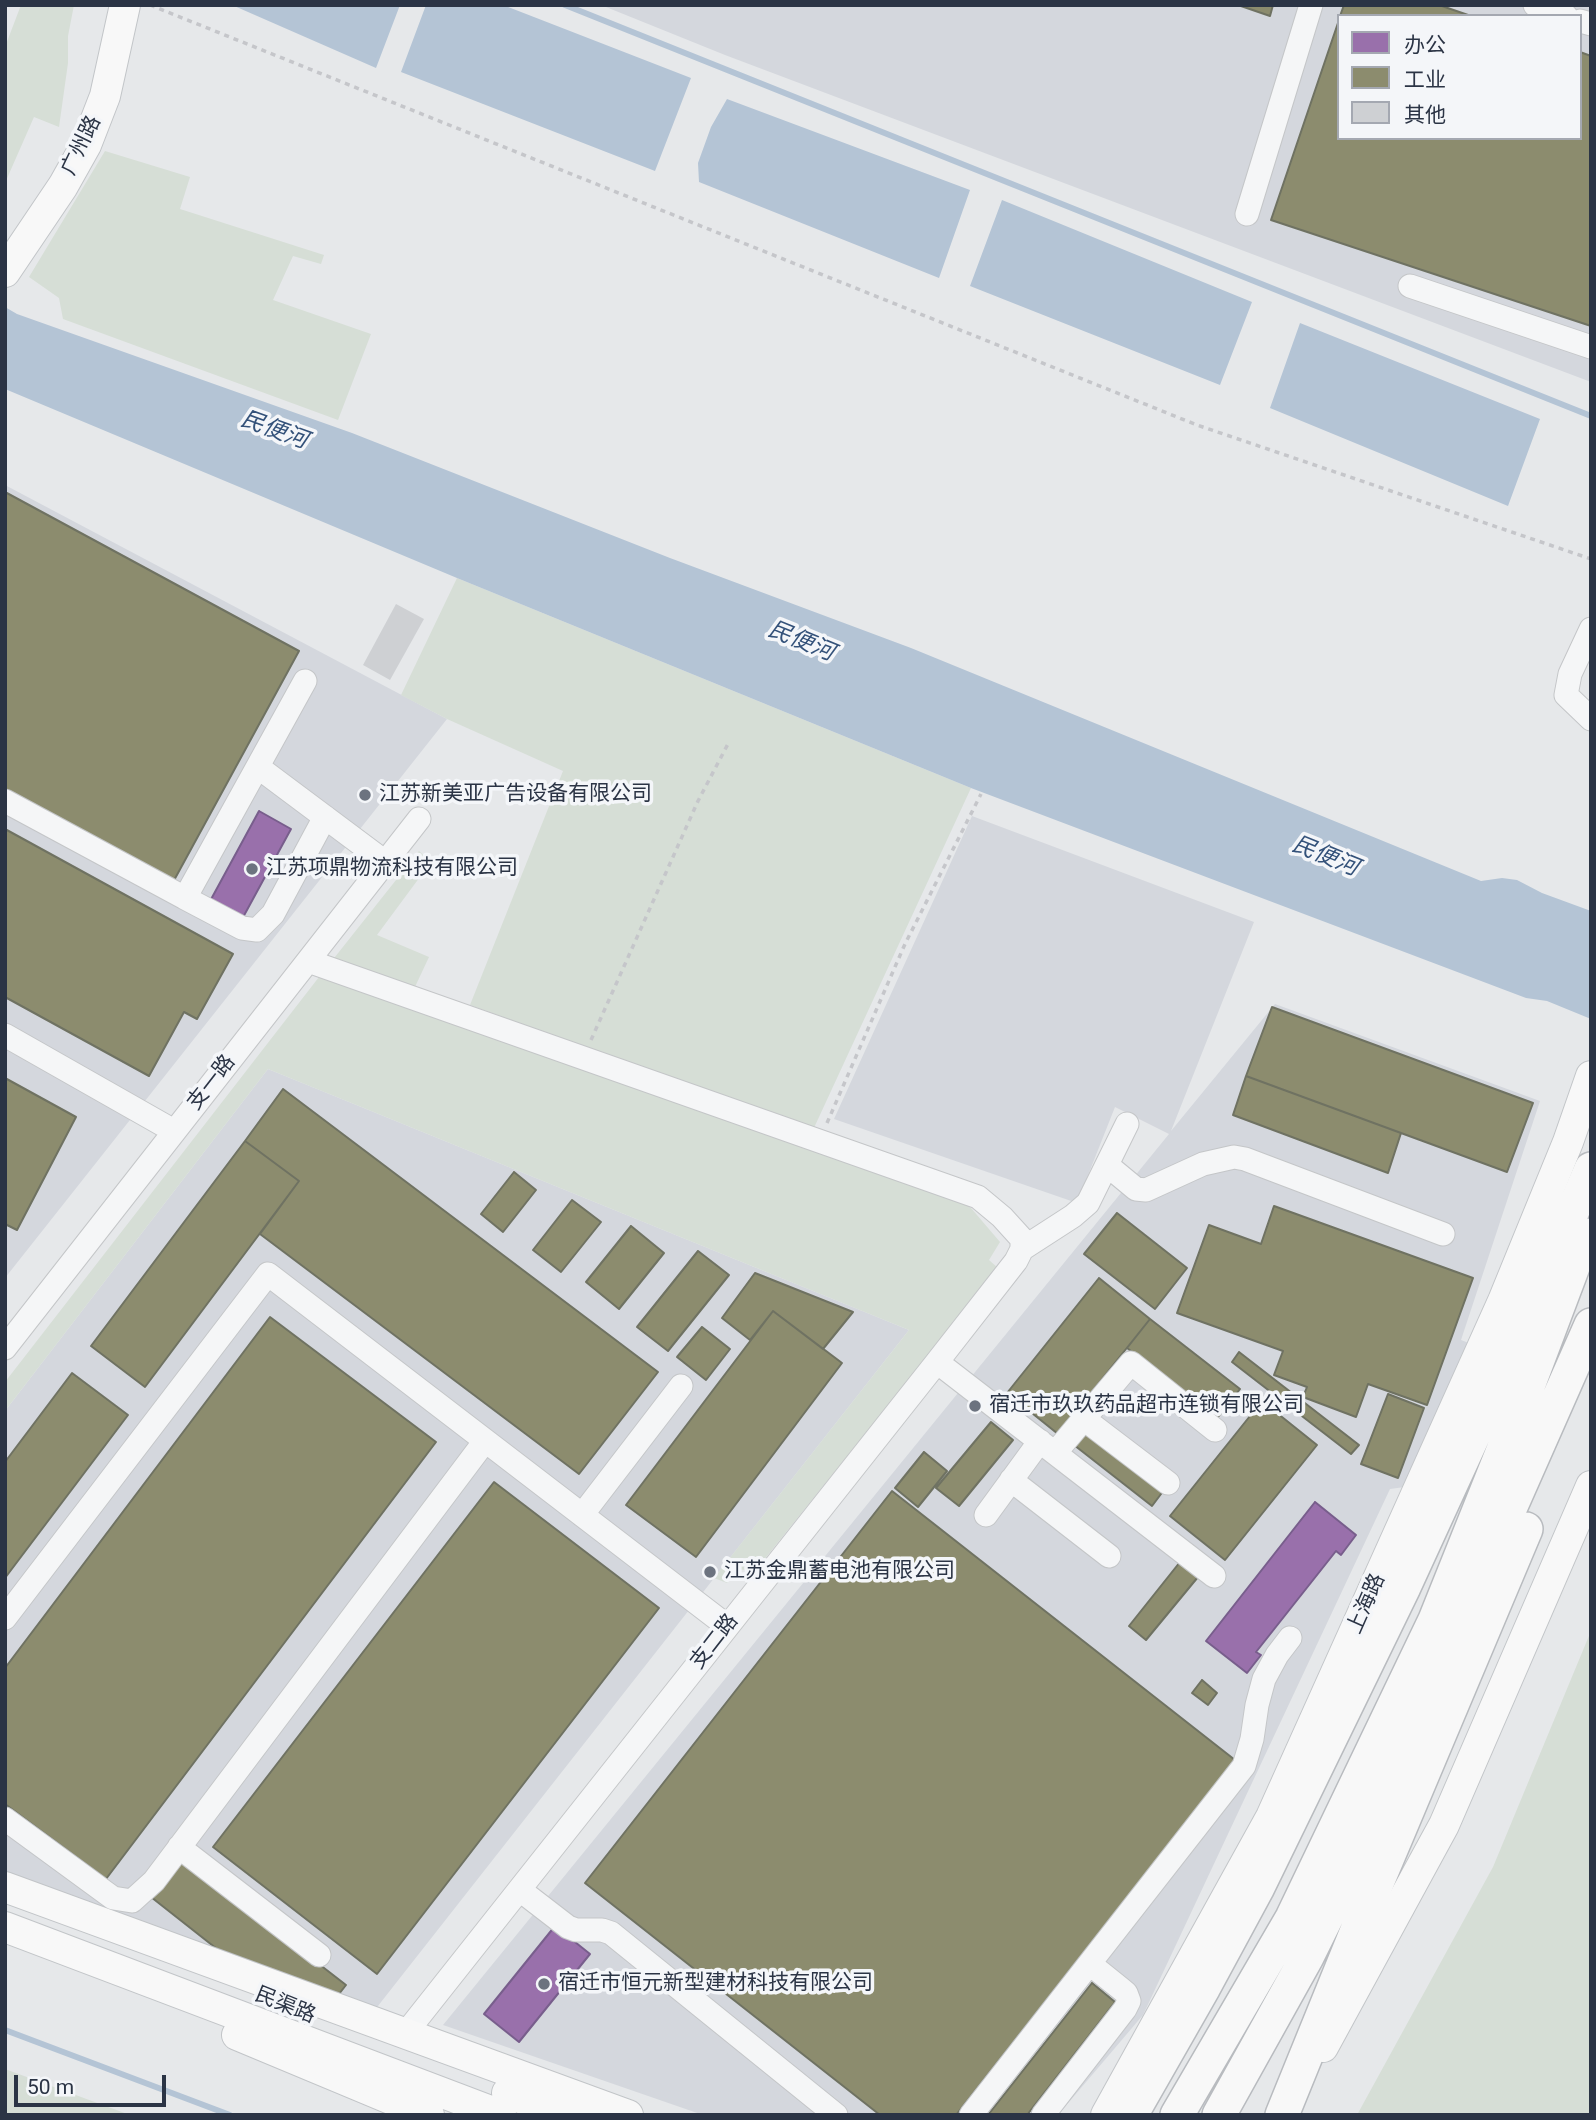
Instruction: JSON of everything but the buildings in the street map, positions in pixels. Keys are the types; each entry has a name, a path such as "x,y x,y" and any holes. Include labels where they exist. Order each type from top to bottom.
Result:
{"highway":[{"path":"1131,2115 1257,1889 1386,1625 1503,1371 1591,1169"},
{"path":"1178,2115 1292,1918 1435,1620 1591,1220"},
{"path":"1219,2115 1307,1957 1353,1864 1591,1325"},
{"path":"1284,2115 1358,1928 1573,1416 1591,1346"}],"main road":[{"name":"广州路","path":"7,270 63,186 86,145 105,96 125,5"},
{"name":"上海路","path":"1106,2115 1271,1818 1503,1301 1568,1142 1591,1076"},
{"path":"1284,2115 1444,1825 1591,1486"},
{"name":"民渠路","path":"5,1890 628,2115"},
{"name":"民渠路","path":"5,1890 501,2115"},
{"name":"民渠路","path":"5,1927 358,2048 566,2115"},
{"path":"5,1936 396,2109 429,2115"}],"street":[{"path":"1247,214 1311,5"},
{"path":"1535,5 1560,14"},
{"path":"1410,286 1591,347"},
{"path":"1591,629 1570,674 1566,695 1591,719"},
{"path":"185,898 305,681"},
{"path":"258,767 385,862"},
{"path":"5,801 242,928 257,930 273,914 325,817"},
{"name":"支一路","path":"5,1348 419,818"},
{"path":"308,961 978,1197 1002,1217 1022,1239 1022,1249"},
{"path":"5,1035 174,1131"},
{"path":"1022,1249 1088,1203 1128,1124"},
{"path":"1107,1165 1136,1189 1146,1190 1203,1164 1234,1157 1245,1159 1443,1234"},
{"name":"支二路","path":"405,2034 937,1362 1016,1261 1022,1249"},
{"path":"5,1618 268,1274 727,1626"},
{"path":"937,1362 1214,1576"},
{"path":"986,1515 1012,1480 1084,1419 1131,1363 1215,1430"},
{"path":"582,1515 681,1386"},
{"path":"1084,1419 1168,1483"},
{"path":"5,1819 113,1898 132,1901 154,1881 485,1441"},
{"path":"1012,1480 1109,1556"},
{"path":"971,2115 1244,1766 1264,1679 1290,1638"},
{"path":"179,1847 319,1955"},
{"path":"520,1890 568,1927 611,1933 836,2115"},
{"path":"1044,2115 1129,2001 1120,1987 1090,1964"}],"path":[{"path":"150,5 1196,425 1591,559"},
{"path":"583,1058 698,801 729,742"},
{"path":"819,1141 905,944 981,794"}],"shaded area":[{"path":"21,5 74,5 68,36 68,63 59,127 34,117 5,183 5,47"},
{"path":"601,5 1591,5 1591,382 725,55"},
{"path":"105,151 190,177 180,209 324,255 321,264 293,256 273,300 371,334 338,420 63,319 59,298 29,277"},
{"path":"5,485 447,719 5,1278"},
{"path":"457,578 971,788 813,1130 470,1005 563,771 447,719 401,695"},
{"path":"972,816 1254,922 1171,1131 1275,1004 1540,1101 1461,1340 1474,1345 1426,1484 1390,1489 1143,2015 1058,2115 703,2115 443,2025 1169,1134 1115,1107 1077,1203 834,1119"},
{"path":"419,851 431,862 377,935 429,957 414,989 331,962"},
{"path":"319,977 950,1194 971,1208 1000,1242 989,1260 998,1268 755,1571 737,1569 727,1583 714,1578 909,1330 268,1069 5,1411 5,1382"},
{"path":"268,1069 909,1330 374,2011 5,1874 5,1411"},
{"path":"1591,1631 1591,2115 1357,2115 1493,1867"},
{"path":"5,2069 130,2115 5,2115"}],"water":[{"path":"232,5 400,5 376,68"},
{"path":"426,5 503,5 691,78 655,171 401,72"},
{"path":"727,99 970,190 939,278 699,182 698,163 711,127"},
{"path":"1002,200 1252,302 1220,385 970,286"},
{"name":"民便河","path":"5,307 17,314 352,433 670,558 911,648 1481,881 1502,878 1517,880 1542,893 1591,911 1591,1019 1547,1001 1526,998 971,788 457,578 5,389"},
{"path":"1300,323 1540,419 1508,506 1270,408"}],"waterway":[{"path":"565,5 1591,416"},
{"path":"5,2030 230,2115"}],"place":[{"name":"江苏新美亚广告设备有限公司","path":"365,795"},
{"name":"江苏项鼎物流科技有限公司","path":"252,869"},
{"name":"宿迁市玖玖药品超市连锁有限公司","path":"975,1406"},
{"name":"江苏金鼎蓄电池有限公司","path":"710,1572"},
{"name":"宿迁市恒元新型建材科技有限公司","path":"544,1984"}]}
